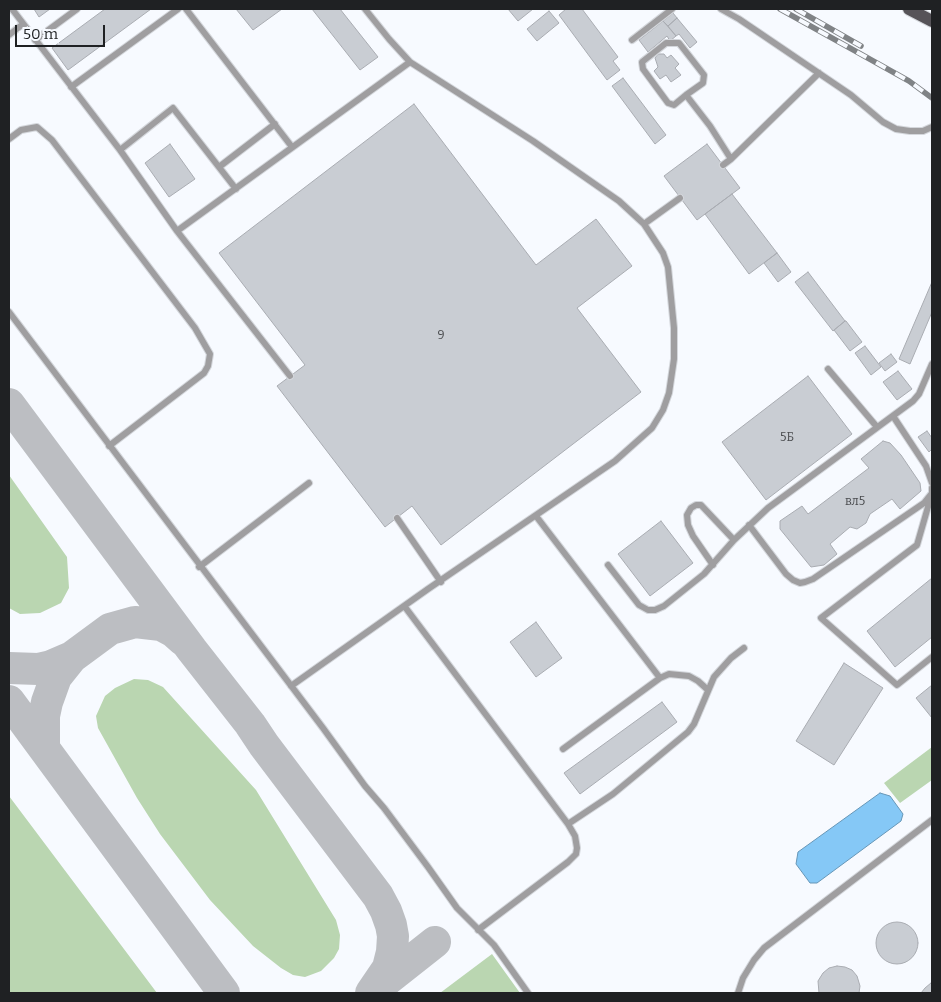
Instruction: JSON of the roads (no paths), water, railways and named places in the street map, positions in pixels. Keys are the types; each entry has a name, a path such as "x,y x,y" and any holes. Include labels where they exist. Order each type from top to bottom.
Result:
{"main road":[{"path":"909,9 932,21"}],"lane":[{"path":"12,9 120,150 178,231 290,376"},
{"path":"35,40 76,9"},
{"path":"71,87 178,9"},
{"path":"186,9 292,147"},
{"path":"291,686 428,589 441,582 615,462 652,428 669,393 674,359 674,328 668,267 662,253 644,224 619,201 533,141 410,62 388,39 365,9"},
{"path":"632,40 672,9"},
{"path":"721,9 739,19 851,95 883,122 896,129 923,131 932,127"},
{"path":"9,35 23,24"},
{"path":"666,43 678,43 704,75 702,83 686,95 674,105 668,103 643,69 642,62 666,43"},
{"path":"178,231 410,62"},
{"path":"723,165 819,73"},
{"path":"686,95 710,126 731,159"},
{"path":"120,150 173,108 236,189"},
{"path":"219,167 274,124"},
{"path":"9,139 21,130 37,127 52,140 195,328 210,354 208,366 204,373 109,446"},
{"path":"644,224 680,198"},
{"path":"9,312 457,908 494,944 528,993"},
{"path":"608,565 639,605 648,610 655,610 664,606 713,565 748,525 768,508 913,401 919,394 932,364"},
{"path":"828,369 877,428"},
{"path":"892,416 926,466 932,483"},
{"path":"199,567 308,483"},
{"path":"748,525 786,574 800,583 820,574 924,502 932,490"},
{"path":"932,490 917,545 821,618 896,685 932,657"},
{"path":"713,565 693,536 688,525 687,515 691,508 701,505 734,540"},
{"path":"536,516 660,678"},
{"path":"397,518 441,582"},
{"path":"405,607 568,824 575,836 576,854 568,862 478,930"},
{"path":"568,824 613,794 688,732 694,724 714,677 731,658 744,648"},
{"path":"563,749 660,678 669,674 689,676 708,690"},
{"path":"738,993 743,978 764,948 932,820"}],"water":[{"path":"880,793 890,796 903,814 901,821 817,883 810,883 796,864 798,852"}],"railway":[{"path":"780,9 909,81 932,98"},
{"path":"796,9 861,46"}]}
